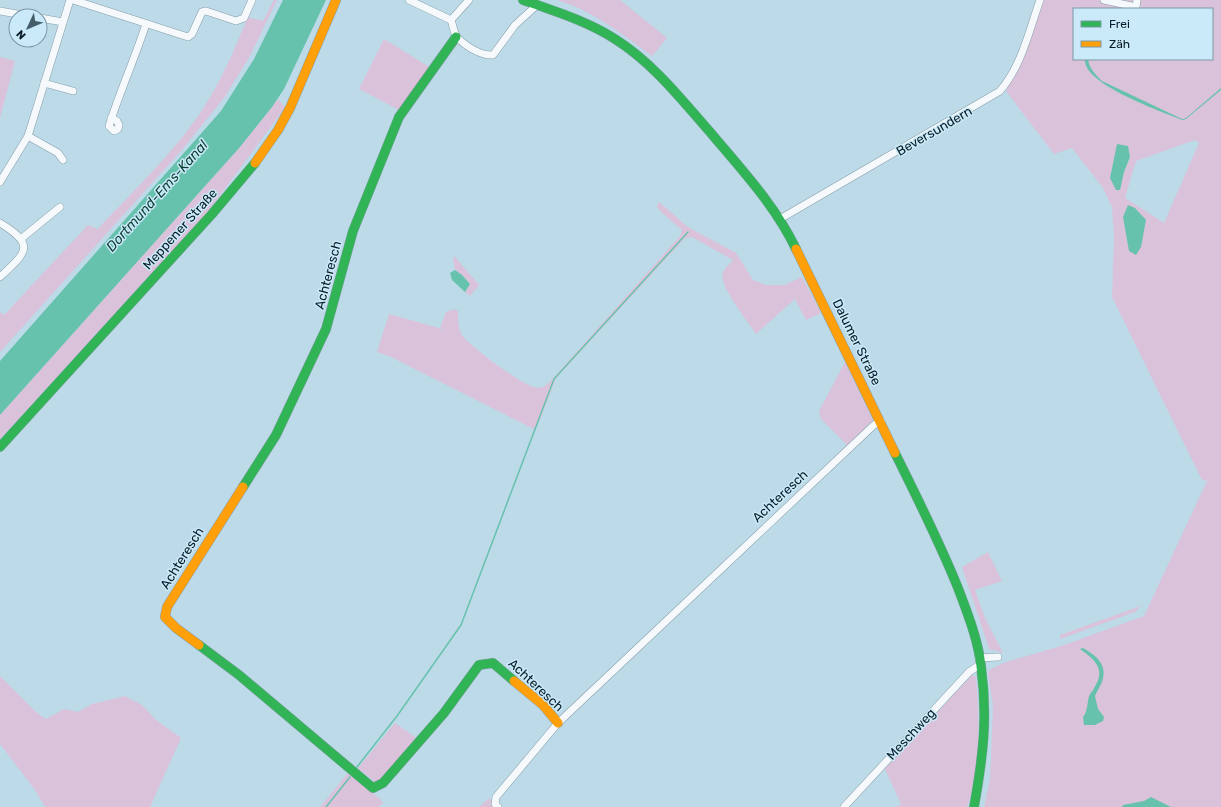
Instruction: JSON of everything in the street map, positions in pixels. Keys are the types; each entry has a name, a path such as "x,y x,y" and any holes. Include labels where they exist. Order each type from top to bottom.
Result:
{"main road":[{"name":"Meppener Straße","path":"0,447 212,214 254,165 278,130 290,108 336,0"},
{"name":"Dalumer Straße","path":"523,0 573,18 599,31 621,44 649,66 674,90 750,178 780,220 804,264 881,421 956,581 970,619 980,661 985,709 983,758 974,807"},
{"name":"Achteresch","path":"456,37 399,118 353,231 326,329 276,435 167,607 165,617 176,628 239,675 373,788 383,783 444,713 468,678 479,665 493,663 543,705 558,723"}],"street":[{"path":"0,182 28,136 70,0"},
{"path":"73,0 188,37 192,34 202,12 206,11 236,21 244,18 252,0"},
{"path":"409,0 451,20 456,37 478,52 486,55 493,55 515,24 536,5"},
{"path":"451,20 469,0"},
{"name":"Beversundern","path":"780,220 1000,91 1011,77 1019,60 1040,0"},
{"path":"1104,0 1136,7 1137,0"},
{"path":"48,19 63,22"},
{"path":"112,118 146,24"},
{"path":"44,83 73,91"},
{"path":"28,136 58,153 63,160"},
{"path":"22,238 60,207"},
{"path":"0,223 22,238 25,245 23,252 0,277"},
{"name":"Achteresch","path":"498,807 495,804 496,797 558,723 874,425 881,421"},
{"path":"980,661 998,658"},
{"name":"Meschweg","path":"844,807 980,661"}],"shaded area":[{"path":"274,0 277,0 250,56 224,98 181,151 0,352 0,312 4,315 88,225 98,229 172,150 198,116 215,89 248,17 263,21"},
{"path":"557,0 620,0 667,38 652,56 595,17 583,10"},
{"path":"1044,0 1221,0 1221,807 984,807 990,779 993,706 988,673 989,670 1003,663 1064,645 1144,616 1207,481 1202,480 1112,297 1114,237 1112,207 1103,188 1072,148 1054,154 1006,91 1028,43","holes":["1195,140 1199,143 1164,223 1125,198 1136,161","1121,144 1130,157 1124,172 1120,190","1124,223 1143,237 1141,247 1128,245"]},
{"path":"384,39 431,68 401,111 359,89"},
{"path":"0,57 15,61 0,118"},
{"path":"278,99 285,107 209,210 0,439 0,415 240,147"},
{"path":"659,202 688,227 736,253 753,280 765,285 785,285 802,277 821,313 806,320 795,299 756,334 729,294 722,278 723,272 733,260 692,237 685,238 556,378 540,420 534,429 391,357 377,352 389,314 439,328 444,333 440,328 446,312 454,309 458,311 459,326 462,335 474,347 496,364 528,385 538,388 545,386 680,236 682,230 661,212 657,207"},
{"path":"454,256 479,285 470,296 465,292 470,284 455,270"},
{"path":"845,362 873,420 848,446 821,419 819,411"},
{"path":"988,552 1002,581 975,590 985,618 1003,653 989,649 962,567"},
{"path":"1142,604 1135,612 1060,639 1060,635 1138,607"},
{"path":"972,675 976,677 978,743 977,760 967,807 897,807 901,804 885,769"},
{"path":"0,676 36,712 46,719 64,709 78,712 92,704 125,696 142,705 156,720 181,738 150,807 45,807 35,790 0,744"},
{"path":"395,723 415,737 415,743 382,779 375,782 358,768"},
{"path":"348,773 383,803 379,807 320,807"},
{"path":"489,798 496,807 479,807"}],"water":[{"name":"Dortmund-Ems-Kanal","path":"283,0 326,0 284,89 272,107 240,147 0,415 0,361 221,111 254,59"},
{"path":"1085,60 1088,60 1091,68 1102,81 1182,119 1186,118 1221,88 1221,90 1186,119 1182,120 1124,96 1096,78 1087,68"},
{"path":"1117,144 1128,146 1130,157 1124,172 1120,190 1116,190 1110,178"},
{"path":"1128,205 1135,208 1146,220 1141,247 1136,255 1129,251 1123,217"},
{"path":"455,270 470,284 465,292 452,280 450,273"},
{"path":"1083,648 1097,658 1104,671 1102,682 1095,696 1098,709 1104,717 1103,721 1095,725 1084,725 1083,717 1087,710 1089,696 1098,681 1099,670 1094,661 1080,649"},
{"path":"1151,797 1171,807 1122,807 1123,805 1144,801"}],"waterway":[{"path":"357,767 397,716 461,625 554,379 688,232"},
{"path":"326,807 350,777"}],"traffic: fast":[{"path":"523,0 593,27 615,39 642,59 677,94 768,202 788,233 796,249"},
{"path":"243,487 276,435 326,329 353,231 399,117 456,37"},
{"path":"0,447 212,214 255,163"},
{"path":"895,453 928,519 951,571 975,636 980,656 984,703 984,737 974,807"},
{"path":"199,645 239,675 373,788 383,783 444,713 479,665 493,663 514,681"}],"traffic: slow":[{"path":"255,163 278,130 290,108 336,0"},
{"path":"796,249 895,453"},
{"path":"199,645 176,628 165,617 167,607 243,487"},
{"path":"514,681 543,705 558,723"}]}
